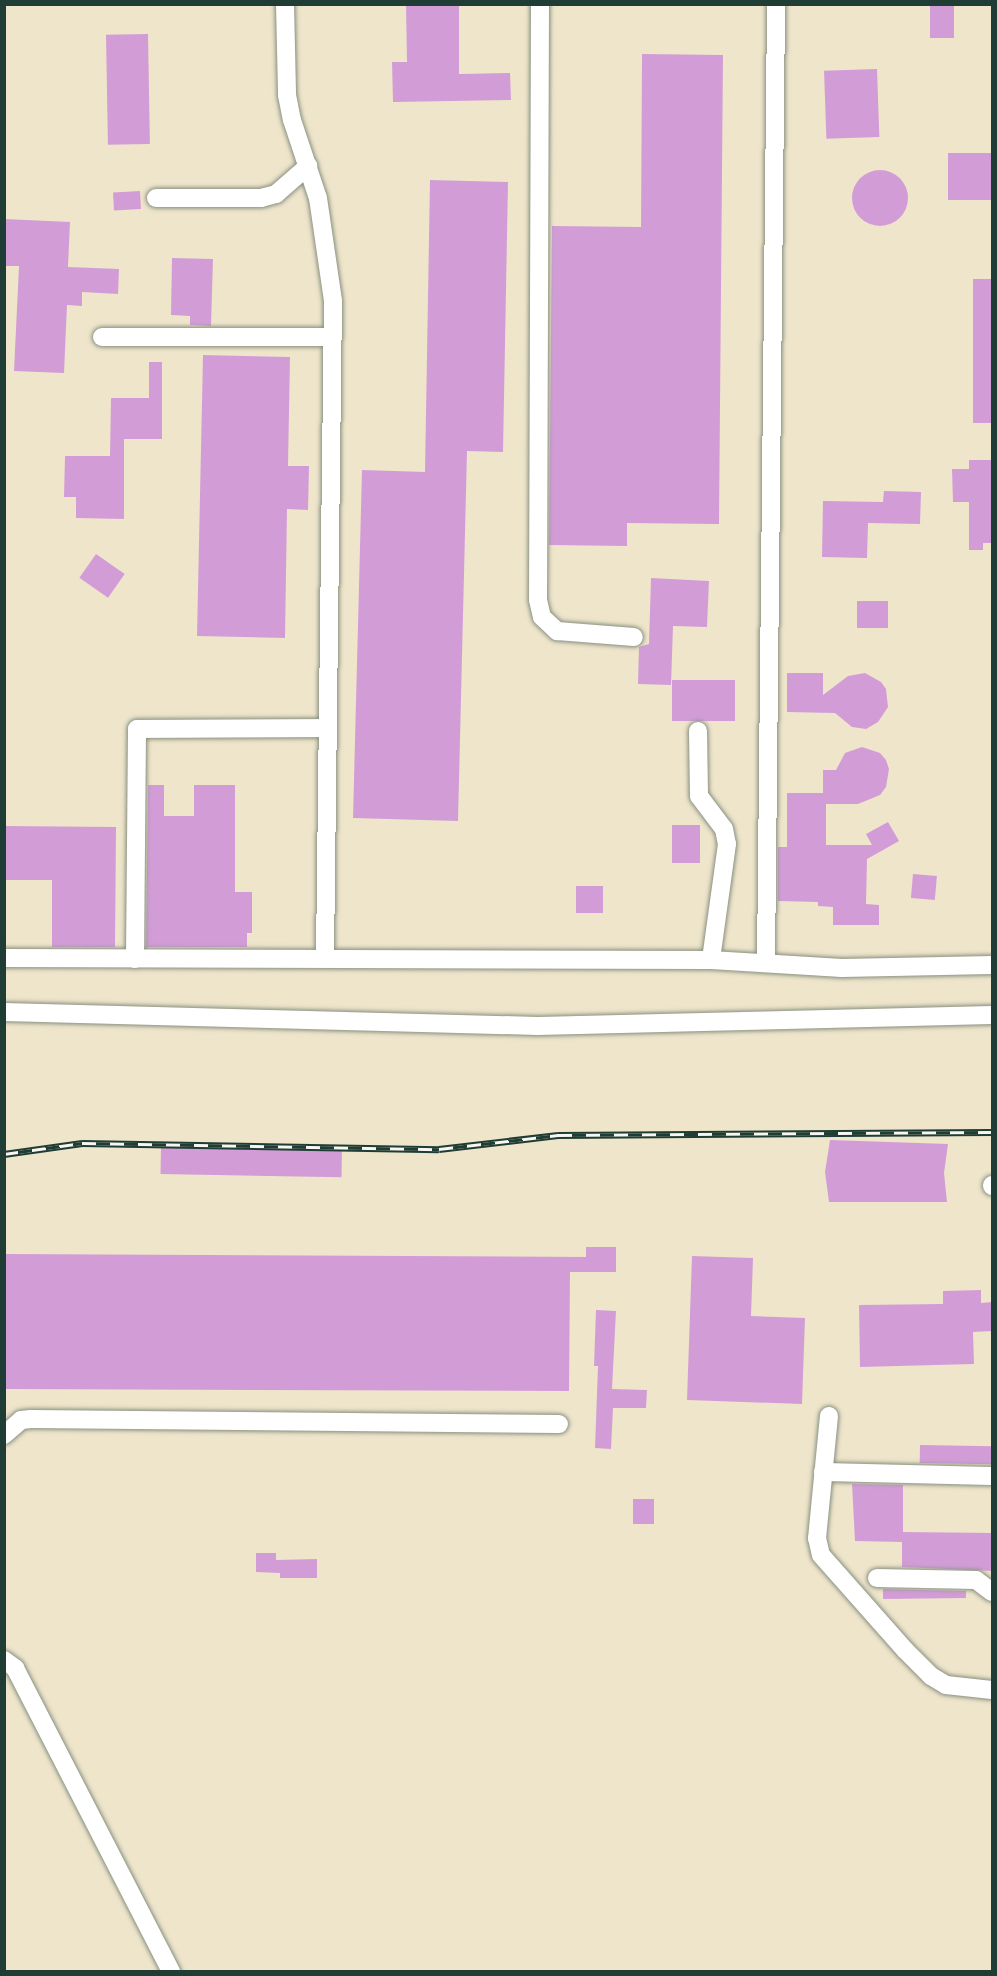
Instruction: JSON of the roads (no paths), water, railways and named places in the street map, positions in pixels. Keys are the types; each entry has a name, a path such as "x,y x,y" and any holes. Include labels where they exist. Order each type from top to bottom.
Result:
{"lane":[{"path":"285,4 287,95 292,120 318,198 333,301 325,958"},
{"path":"540,4 538,600 542,617 557,631 634,637"},
{"path":"766,963 776,4"},
{"path":"156,198 261,198 276,194 308,166"},
{"path":"102,337 333,337"},
{"path":"135,958 137,729 328,728"},
{"path":"698,730 699,796 724,829 728,844 711,960"},
{"path":"4,958 711,960 842,968 993,965"},
{"path":"4,1012 538,1026 993,1015"},
{"path":"829,1416 817,1538 821,1555 905,1650 932,1676 946,1685 993,1690"},
{"path":"4,1435 21,1420 31,1419 559,1424"},
{"path":"823,1472 993,1476"},
{"path":"877,1578 976,1580 993,1592"},
{"path":"4,1660 15,1668 171,1971"}],"railway":[{"path":"4,1154 82,1143 439,1149 558,1135 992,1132"}]}
